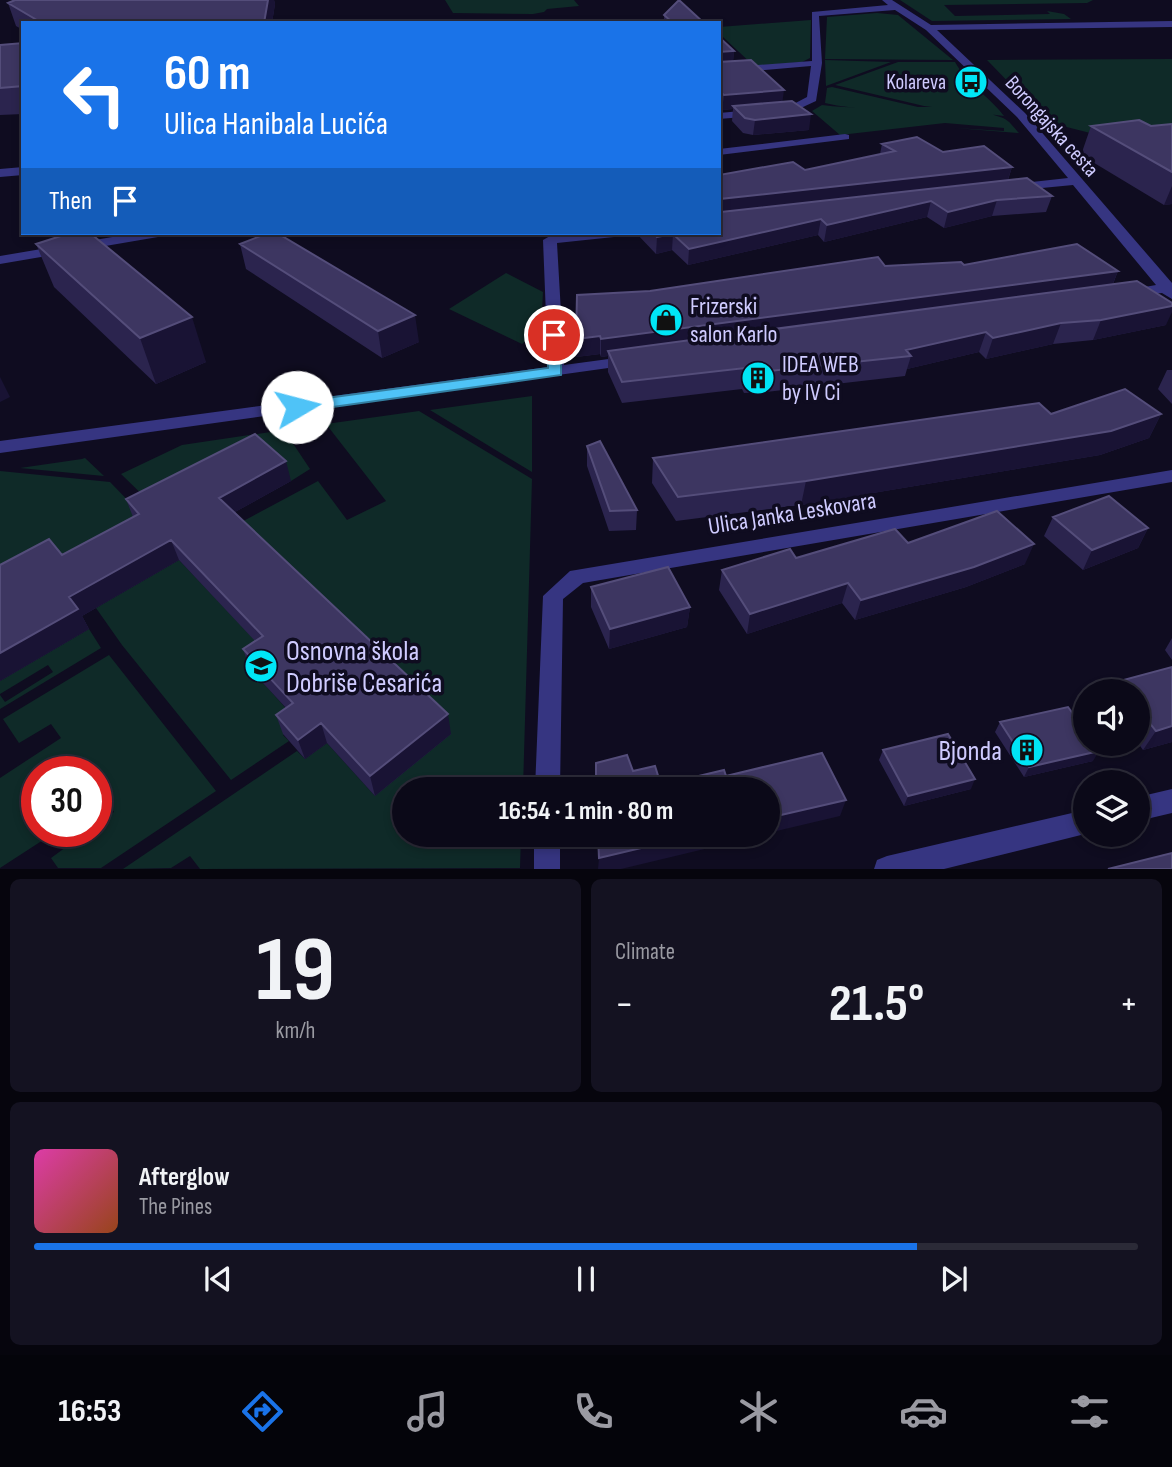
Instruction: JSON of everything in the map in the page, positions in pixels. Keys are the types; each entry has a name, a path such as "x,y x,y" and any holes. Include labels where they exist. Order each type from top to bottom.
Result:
{"street":[{"name":"Borongajska cesta","path":"886,0 929,28 1021,115 1170,290"},
{"path":"721,116 777,112 806,104 815,91 815,15 897,8"},
{"path":"929,28 1172,24"},
{"path":"721,71 817,63"},
{"path":"721,152 845,137"},
{"path":"0,173 21,171"},
{"path":"1003,189 1077,181"},
{"path":"0,260 146,235"},
{"path":"556,372 550,240 596,235"},
{"path":"1105,297 1170,290"},
{"path":"0,447 652,358"},
{"name":"Ulica Janka Leskovara","path":"547,777 553,596 577,576 1172,476"},
{"path":"1150,806 1172,801"},
{"path":"887,869 1073,825"},
{"path":"547,847 547,869"}],"green space":[{"path":"445,0 574,0 579,6 547,9 533,14 453,13"},
{"path":"900,0 1093,0 1087,3 944,5 955,16 1050,14 1047,11 1064,14 1071,19 932,21"},
{"path":"877,13 898,15 953,60 825,59 827,17"},
{"path":"811,20 810,58 802,62 754,66 721,37 721,27"},
{"path":"1172,59 1172,138 1102,136 1047,122 987,60"},
{"path":"825,60 891,62 826,86"},
{"path":"898,62 955,62 1004,116 924,106 835,85"},
{"path":"827,88 918,107 860,108 825,103"},
{"path":"822,105 938,107 983,112 1003,118 1019,133 955,128 1004,131 1004,128 945,123 840,135 812,111"},
{"path":"506,273 543,292 541,330 522,344 449,309"},
{"path":"532,396 532,472 430,410"},
{"path":"419,411 532,479 523,777 392,777 392,847 521,847 520,868 200,869 190,856 171,868 123,869 297,751 305,759 327,743 375,796 234,526 318,481 347,520 386,501 326,424"},
{"path":"284,430 310,469 291,481 156,508 121,474 182,445"},
{"path":"85,458 104,476 20,468 82,459"},
{"path":"0,471 110,482 142,515 0,591"},
{"path":"179,560 270,656 251,669 299,723 283,735 289,741 231,780 122,645 96,608"},
{"path":"89,629 101,648 0,709 0,695 5,702 53,672 48,665 0,694 0,681"},
{"path":"109,655 216,791 101,868 58,868 51,858 66,847 112,847 112,756 34,756 61,738 51,724 19,743 3,719"},
{"path":"21,764 21,847 32,847 0,868 0,778"}],"building":[{"path":"15,0 268,0 264,21 39,21 8,3"},
{"path":"679,0 702,21 671,21 664,15"},
{"path":"721,39 734,51 721,52"},
{"path":"21,43 21,86 0,88 0,45"},
{"path":"751,60 784,90 724,95 721,93 721,62"},
{"path":"792,101 811,114 755,120 745,118 733,106"},
{"path":"1139,120 1151,126 1172,124 1172,172 1091,126"},
{"path":"917,137 943,152 984,146 1012,167 721,199 721,175 793,162 805,170 895,151 882,144"},
{"path":"1027,178 1052,196 997,200 948,212 931,201 827,225 821,219 689,249 674,235 721,235 721,212"},
{"path":"64,235 92,235 192,317 140,338 36,244"},
{"path":"263,235 280,235 415,315 378,331 240,244"},
{"path":"1077,244 1118,271 601,339 600,336 576,339 577,295 650,291 878,257 885,266 961,262 964,265"},
{"path":"1137,281 1172,303 1172,306 1101,320 1061,323 993,338 986,332 906,350 911,356 769,371 747,372 745,368 622,382 608,351"},
{"path":"1125,389 1161,414 1111,431 806,481 678,497 653,458 1039,403 1051,414"},
{"path":"255,434 286,461 219,498 448,714 370,776 321,723 298,740 276,715 293,703 243,649 263,636 171,540 69,597 78,609 0,653 0,565 49,539 62,555 139,514 126,499"},
{"path":"600,441 637,510 610,511 587,446"},
{"path":"1109,496 1148,528 1092,550 1053,517"},
{"path":"997,511 1034,544 974,567 861,600 848,583 750,614 722,570 790,549 796,558 895,529 908,543"},
{"path":"668,567 690,607 610,629 591,587"},
{"path":"1172,667 1172,726 1156,731 1150,723 1150,679 1127,679"},
{"path":"1068,707 1073,714 1073,756 1077,756 1029,767 1000,722"},
{"path":"948,734 975,779 908,796 883,750"},
{"path":"822,753 846,800 780,815 780,777 695,777 724,770 726,776"},
{"path":"627,755 633,771 655,766 658,777 596,777 596,763"},
{"path":"599,847 645,847 599,858"},
{"path":"1172,853 1172,869 1108,869"}],"place":[{"name":"Kolareva","path":"971,82"},
{"name":"Frizerski salon Karlo","path":"666,320"},
{"name":"IDEA WEB by IV Ci","path":"758,378"},
{"name":"Osnovna škola Dobriše Cesarića","path":"261,666"},
{"name":"Bjonda","path":"1027,750"}],"route":[{"path":"297,407 556,372 554,335"}]}
